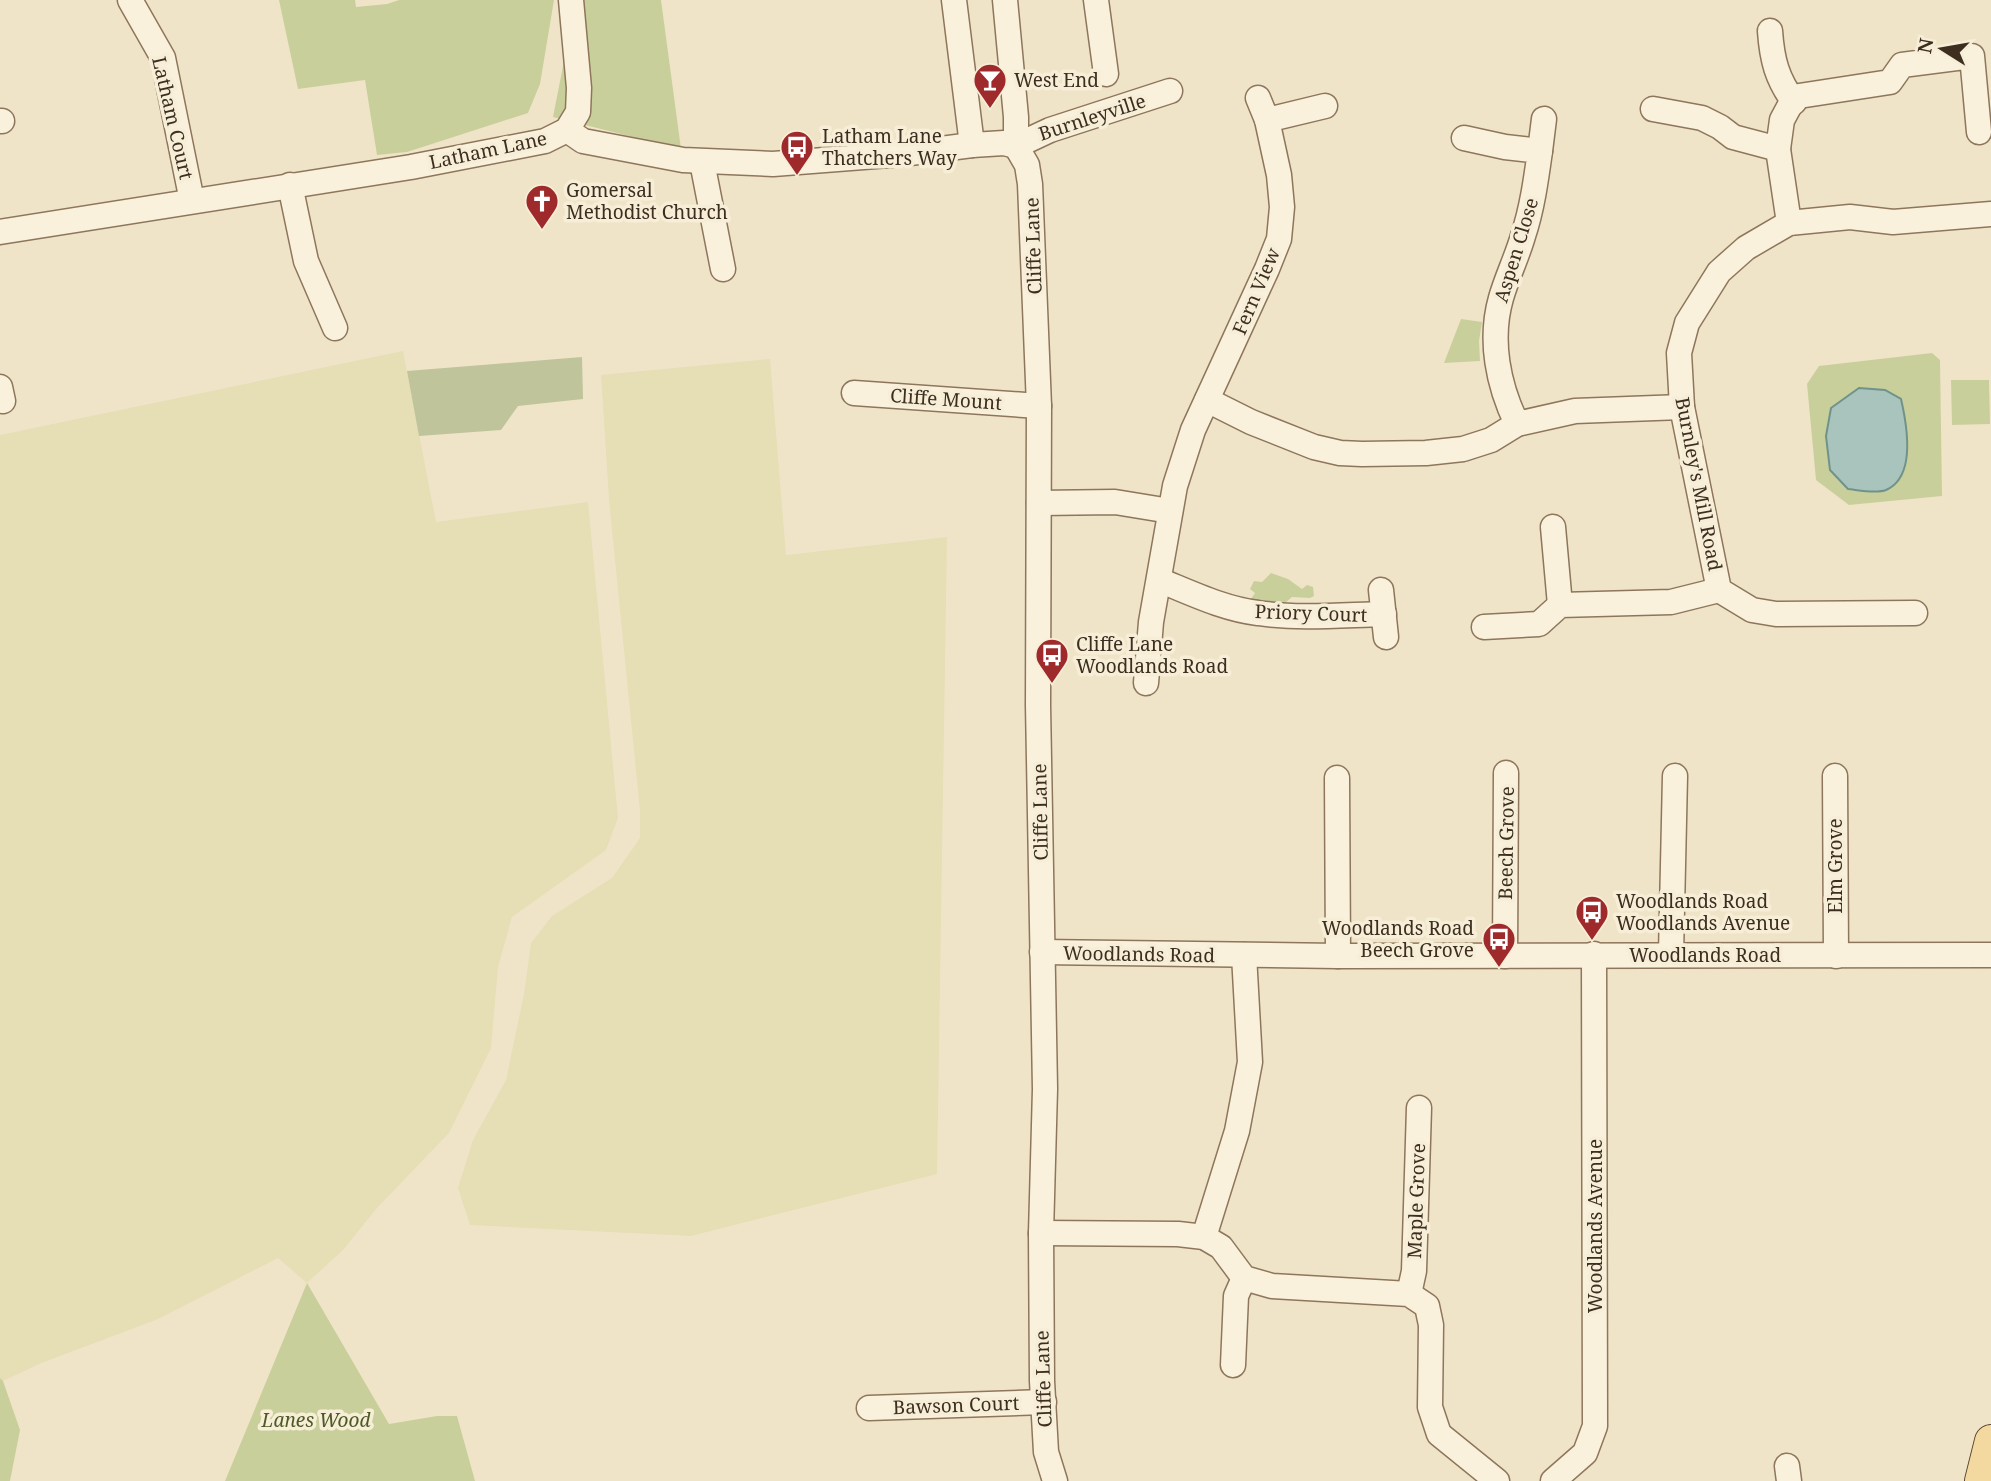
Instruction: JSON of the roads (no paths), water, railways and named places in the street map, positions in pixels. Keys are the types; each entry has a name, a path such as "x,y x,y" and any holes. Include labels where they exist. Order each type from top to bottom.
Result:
{"main road":[{"path":"1981,1481 1991,1441"}],"street":[{"name":"Latham Court","path":"130,0 163,58 192,201"},
{"path":"567,130 578,112 579,88 570,0"},
{"path":"954,0 972,145"},
{"path":"1005,0 1016,117 1016,146"},
{"path":"1096,0 1106,74"},
{"path":"1770,31 1772,59 1777,76 1794,102"},
{"path":"1789,223 1778,149 1782,120 1799,96 1890,82 1902,65 1972,56 1979,132"},
{"name":"Burnleyville","path":"1016,146 1050,130 1170,92"},
{"name":"Fern View","path":"1146,683 1151,622 1170,511 1193,430 1268,269 1279,239 1279,176 1263,109 1325,106"},
{"path":"1653,109 1702,118 1733,137 1778,149"},
{"name":"Aspen Close","path":"1517,424 1500,380 1495,332 1501,298 1524,235 1544,119"},
{"name":"Latham Lane","path":"0,232 411,167 545,141 567,130 583,141 702,162 773,164 902,154 972,145 1004,143 1016,146"},
{"path":"1464,138 1540,151"},
{"name":"Cliffe Lane","path":"1016,146 1027,164 1030,184 1039,406 1038,705 1045,1089 1041,1233 1046,1452 1055,1481"},
{"path":"702,162 723,268"},
{"path":"290,185 306,261 335,328"},
{"name":"Burnley's Mill Road","path":"1915,613 1776,614 1752,610 1718,590 1682,407 1679,353 1687,323 1719,272 1746,248 1789,223 1850,217 1893,222 1991,214"},
{"name":"Cliffe Mount","path":"854,393 1039,406"},
{"path":"1208,400 1285,437 1340,453 1426,453 1463,449 1490,440 1517,424 1575,411 1682,407"},
{"path":"1039,503 1115,502 1170,511"},
{"path":"1553,527 1560,605"},
{"name":"Priory Court","path":"1159,580 1212,601 1256,613 1385,625 1381,590"},
{"path":"1484,627 1539,624 1560,605 1671,602 1718,590"},
{"name":"Beech Grove","path":"1505,956 1506,773"},
{"path":"1671,954 1675,776"},
{"name":"Elm Grove","path":"1835,776 1836,956"},
{"path":"1337,778 1338,956"},
{"name":"Woodlands Road","path":"1042,952 1338,956 1991,955"},
{"name":"Woodlands Avenue","path":"1553,1481 1585,1453 1595,1426 1594,954"},
{"path":"1204,1237 1237,1130 1250,1062 1244,955"},
{"name":"Maple Grove","path":"1409,1294 1414,1271 1419,1108"},
{"path":"1041,1233 1178,1234 1204,1237 1221,1247 1244,1278 1272,1286 1409,1294 1427,1306 1432,1325 1430,1407 1440,1434 1497,1481"},
{"path":"1233,1365 1236,1296 1244,1278"},
{"name":"Bawson Court","path":"869,1408 1044,1402"}],"water":[{"path":"1859,388 1885,390 1901,399 1907,436 1906,462 1896,483 1882,491 1848,489 1830,470 1826,436 1831,408"}],"place":[{"name":"West End","path":"990,110"},
{"name":"Latham Lane Thatchers Way","path":"797,177"},
{"name":"Gomersal Methodist Church","path":"542,231"},
{"name":"Cliffe Lane Woodlands Road","path":"1052,685"},
{"name":"Woodlands Road Woodlands Avenue","path":"1592,942"},
{"name":"Woodlands Road Beech Grove","path":"1499,969"}],"park label":[{"name":"Lanes Wood","path":"316,1420"}]}
